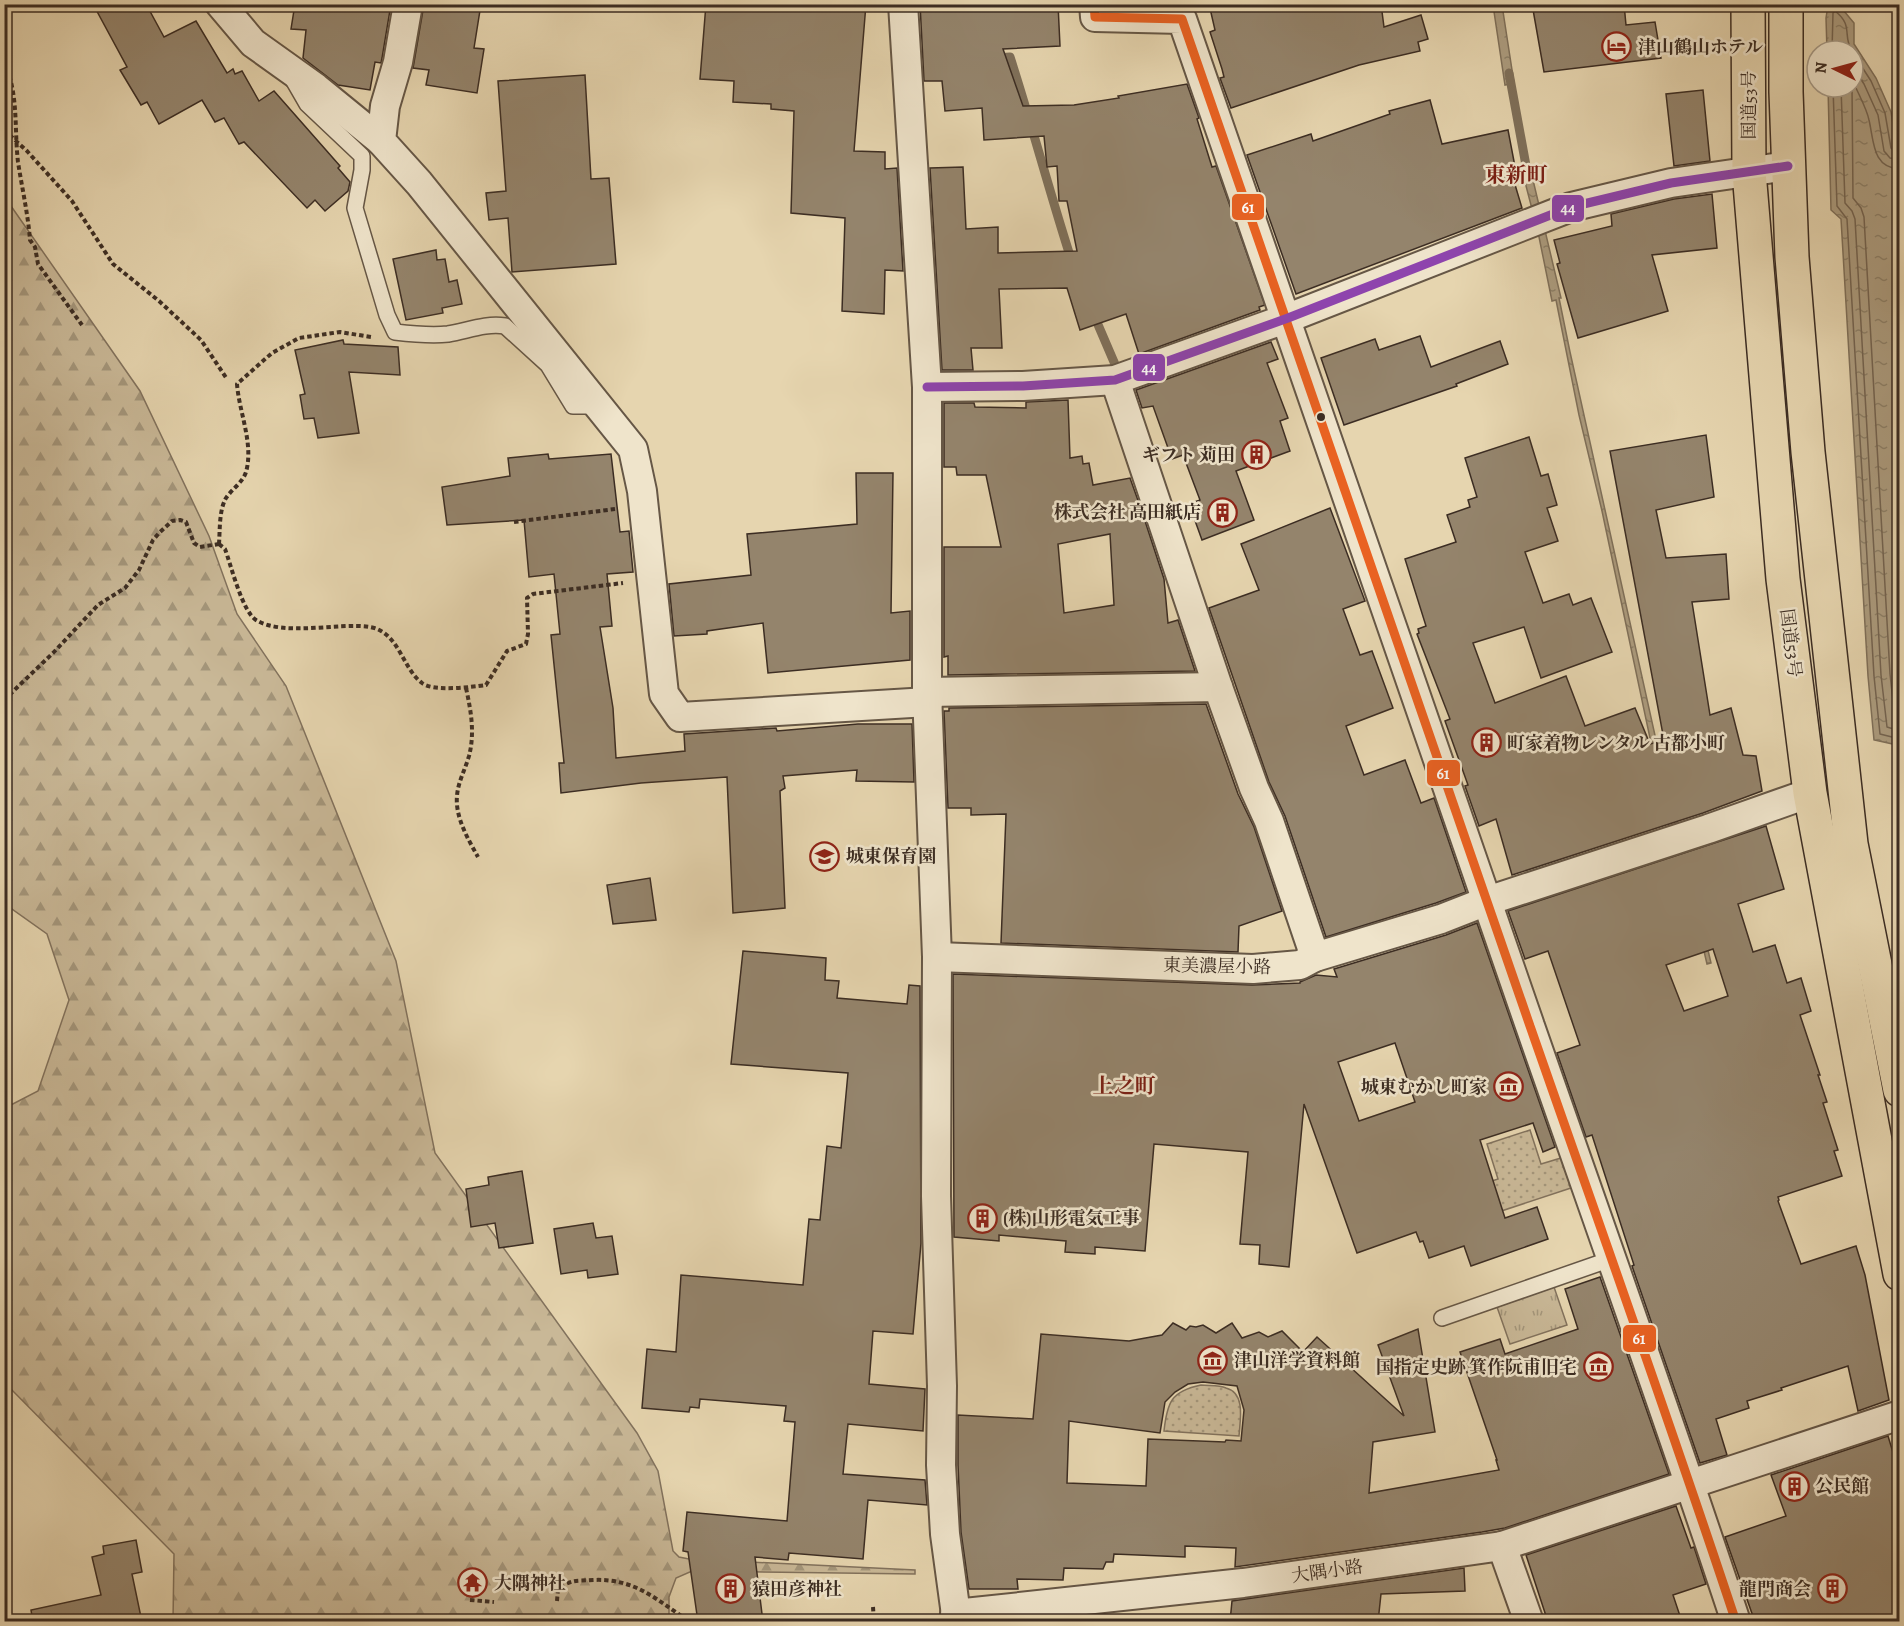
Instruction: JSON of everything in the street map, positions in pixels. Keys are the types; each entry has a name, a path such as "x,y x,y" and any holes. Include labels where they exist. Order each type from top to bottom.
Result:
{"highway":[{"name":"国道53号","path":"1748,4 1749,172 1783,579 1810,793 1899,1274"},
{"name":"国道53号","path":"1786,4 1786,92 1792,257 1808,452 1851,844 1899,1090"}],"street":[{"path":"220,4 253,43 381,141 419,183 633,449 644,506 664,694 680,717 927,697 1218,687"},
{"path":"381,141 385,106 398,62 408,4"},
{"path":"903,4 927,387 927,697 937,957 936,1196 942,1386 941,1464 945,1534 956,1618"},
{"path":"1094,11 1182,19 1288,318 1736,1622"},
{"path":"927,387 1023,386 1115,380 1288,318 1571,207 1671,183 1788,166"},
{"path":"1115,380 1218,687 1254,788 1269,821 1316,957"},
{"name":"東美濃屋小路","path":"937,957 1253,969 1300,965 1316,957 1441,919 1487,901 1676,840 1810,793"},
{"name":"大隅小路","path":"956,1618 1242,1583 1502,1546 1899,1415"},
{"path":"1502,1546 1529,1622"}],"lane":[{"path":"287,68 307,104 362,156 356,208 387,315 394,330 411,334 447,334 478,327 505,326 548,364 573,406 599,406"},
{"path":"1442,1318 1611,1259"}],"path":[{"path":"4,62 11,77 15,98 18,161 30,240 35,248 38,264 82,325"},
{"path":"4,130 72,201 113,264 159,301 201,340 227,379"},
{"path":"219,544 225,500 245,474 248,456 237,384 272,353 299,338 340,332 375,338 394,330"},
{"path":"514,522 644,506"},
{"path":"4,700 45,662 98,605 124,588 138,570 153,540 172,522 180,520 186,522 194,543 201,547 219,544 225,549 247,608 254,618 277,626 370,627 381,631 392,640 423,684 432,687 486,686 507,651 526,644 527,598 533,594 614,585 652,575"},
{"path":"466,687 472,720 472,737 457,796 458,812 466,837 478,857"},
{"path":"557,1601 558,1589 570,1581 609,1579 636,1586 690,1622"},
{"path":"470,1600 494,1602"},
{"path":"873,1607 874,1622"}],"green space":[{"path":"4,196 140,391 209,536 237,614 286,686 396,961 435,1153 637,1433 658,1471 673,1551 679,1557 689,1559 915,1570 915,1574 692,1571 676,1578 669,1597 669,1621 173,1621 174,1554 5,1383 5,1108 38,1091 69,1000 47,934 5,904"},
{"path":"1530,1130 1541,1164 1561,1158 1571,1188 1462,1224 1453,1194 1498,1179 1487,1144"},
{"path":"1554,1287 1567,1325 1510,1344 1497,1307"},
{"path":"1201,1385 1223,1387 1237,1396 1241,1416 1239,1436 1164,1431 1172,1400 1183,1391"}],"water":[{"path":"1493,5 1502,5 1514,83 1505,85"},
{"path":"1828,5 1839,5 1854,23 1854,39 1827,39"},
{"path":"1865,61 1876,78 1891,112 1899,150 1899,751 1897,745 1874,740 1868,676 1841,219 1831,210 1828,99 1865,99"},
{"path":"1533,180 1561,298 1559,298 1570,352 1660,758 1711,963 1707,964 1696,917 1682,883 1669,828 1556,300 1552,301 1525,182"}],"building":[{"path":"93,4 146,4 164,37 196,21 227,73 233,69 235,74 242,71 259,101 274,91 340,166 338,168 350,182 348,191 325,211 315,200 307,208 244,142 239,144 224,118 215,122 202,100 159,124 147,102 141,105 120,70 127,67"},
{"path":"295,4 391,4 381,63 375,62 370,90 338,85 303,58 306,30 291,29"},
{"path":"424,4 481,4 474,48 484,49 477,93 426,85 429,70 413,68"},
{"path":"706,4 866,4 854,151 885,152 885,169 897,168 903,271 885,270 884,314 842,311 845,218 791,213 794,111 771,109 771,104 733,102 734,81 700,79"},
{"path":"920,4 1058,4 1060,46 1003,49 1023,106 1074,105 1187,84 1212,167 1216,166 1265,305 1259,307 1260,310 1139,354 1126,314 1080,330 1067,288 999,289 1002,348 971,348 973,370 942,370 930,168 963,167 966,229 998,227 998,253 1077,251 1067,201 1059,201 1057,166 1047,167 1044,136 984,140 982,108 945,111 942,81 924,81"},
{"path":"1209,4 1381,4 1384,27 1421,15 1428,39 1418,42 1420,51 1359,65 1231,108 1220,78 1224,77 1210,32 1215,30"},
{"path":"1532,4 1624,4 1626,25 1655,22 1661,58 1544,72"},
{"path":"585,75 591,179 609,178 616,264 512,272 508,218 489,220 486,193 506,191 498,81"},
{"path":"1703,90 1710,161 1674,166 1666,94"},
{"path":"1430,100 1442,144 1508,130 1517,177 1513,178 1522,208 1296,294 1247,155 1311,134 1313,141 1390,114 1389,111"},
{"path":"1712,194 1717,248 1652,255 1668,311 1578,338 1557,264 1560,263 1554,240 1612,226 1611,214 1674,199"},
{"path":"436,250 437,260 445,259 449,282 457,280 462,304 442,308 443,313 406,320 393,259"},
{"path":"1420,336 1431,367 1500,341 1508,364 1456,384 1457,386 1344,425 1321,358 1375,339 1379,350"},
{"path":"343,340 344,344 398,347 400,375 349,372 359,433 318,438 314,418 304,419 300,395 305,394 295,350"},
{"path":"1271,342 1278,359 1267,363 1288,418 1280,421 1290,451 1236,471 1254,520 1202,540 1189,504 1200,500 1183,455 1172,459 1153,406 1142,408 1136,390"},
{"path":"1068,400 1070,458 1082,456 1083,464 1089,463 1093,485 1130,478 1164,579 1168,623 1178,620 1195,671 948,675 948,656 944,657 944,547 1001,547 986,475 957,475 956,467 944,467 944,403 974,403 975,407 1026,408 1026,402","holes":["1110,534 1114,605 1064,613 1058,544"]},
{"path":"1706,435 1714,497 1656,510 1666,558 1726,554 1729,599 1692,602 1710,715 1731,708 1743,755 1756,756 1762,791 1703,813 1512,875 1496,819 1479,826 1465,786 1468,785 1445,721 1450,719 1417,634 1418,629 1426,626 1405,559 1456,542 1447,515 1470,507 1468,500 1477,497 1465,458 1529,437 1541,476 1548,474 1557,505 1547,508 1558,541 1525,552 1543,603 1569,594 1573,605 1591,598 1612,652 1541,678 1524,627 1473,643 1495,703 1566,676 1585,726 1635,708 1650,744 1664,740 1610,451"},
{"path":"548,454 549,459 611,454 620,532 629,531 633,572 607,574 612,626 600,627 613,708 616,758 685,751 684,734 776,728 777,731 858,724 912,724 914,782 856,781 857,770 783,776 785,788 780,791 785,908 733,913 727,777 641,783 561,793 559,763 564,763 551,635 560,634 554,574 529,577 524,520 447,525 442,487 510,476 508,458"},
{"path":"856,473 893,473 891,613 910,611 910,660 768,673 763,623 707,631 707,634 674,636 669,584 751,575 747,534 857,524"},
{"path":"1330,508 1365,601 1343,609 1360,655 1372,651 1393,708 1346,726 1364,775 1405,760 1421,803 1434,798 1466,892 1326,937 1285,816 1269,782 1209,608 1259,590 1241,544"},
{"path":"1206,704 1238,794 1254,827 1282,911 1239,926 1238,952 1001,943 1006,814 971,815 971,808 948,808 944,711 949,711 949,708"},
{"path":"1766,826 1784,889 1738,904 1753,952 1775,945 1787,983 1801,978 1811,1011 1800,1015 1820,1075 1818,1075 1827,1102 1823,1103 1838,1150 1834,1151 1842,1176 1778,1197 1778,1201 1801,1264 1856,1246 1865,1275 1889,1400 1858,1411 1848,1366 1781,1388 1782,1390 1747,1401 1749,1408 1716,1419 1727,1455 1700,1463 1632,1266 1634,1265 1592,1135 1586,1137 1557,1053 1580,1045 1548,951 1525,959 1508,911","holes":["1713,949 1728,996 1684,1011 1666,965"]},
{"path":"650,878 656,920 613,924 607,885"},
{"path":"1477,923 1555,1147 1543,1152 1533,1123 1480,1140 1505,1218 1537,1207 1548,1239 1471,1266 1464,1246 1429,1258 1423,1241 1420,1242 1416,1232 1357,1253 1304,1104 1289,1267 1259,1264 1260,1245 1240,1244 1248,1152 1154,1144 1145,1251 1095,1247 1095,1254 1065,1252 1066,1241 999,1235 999,1241 954,1237 953,974 1252,985 1300,983 1316,975 1337,977 1334,969 1446,935","holes":["1395,1043 1415,1102 1359,1121 1338,1062"]},
{"path":"743,951 826,958 825,980 839,981 837,998 907,1004 909,985 920,986 921,1243 913,1334 873,1331 869,1384 925,1389 923,1431 848,1424 843,1474 925,1480 927,1505 868,1500 863,1559 789,1553 788,1560 755,1557 763,1622 698,1622 688,1552 683,1551 687,1512 787,1521 795,1422 784,1421 786,1406 700,1399 699,1408 690,1407 689,1412 642,1408 647,1349 676,1352 681,1275 803,1285 809,1219 820,1220 827,1146 841,1148 848,1073 731,1064"},
{"path":"522,1171 533,1243 499,1248 495,1223 471,1227 466,1189 489,1185 488,1177"},
{"path":"593,1223 596,1238 612,1236 618,1274 588,1278 587,1270 561,1274 554,1229"},
{"path":"1600,1277 1669,1474 1505,1528 1482,1532 1235,1567 1236,1548 1185,1546 1185,1557 1114,1554 1113,1562 1106,1562 1103,1569 1064,1568 1063,1580 1017,1579 1018,1589 969,1589 961,1532 958,1415 1033,1419 1041,1334 1129,1341 1162,1335 1173,1323 1186,1330 1190,1326 1203,1325 1216,1333 1232,1323 1242,1338 1259,1332 1268,1337 1282,1331 1303,1352 1317,1337 1404,1416 1378,1345 1418,1329 1435,1432 1373,1442 1369,1493 1499,1470 1460,1352 1500,1339 1505,1354 1578,1329 1565,1289","holes":["1203,1382 1237,1386 1244,1410 1241,1441 1148,1439 1146,1486 1067,1483 1069,1421 1160,1433 1165,1402 1188,1384"]},
{"path":"1888,1436 1894,1456 1899,1455 1899,1622 1755,1622 1725,1537 1786,1516 1771,1475"},
{"path":"1676,1506 1691,1548 1694,1547 1706,1584 1673,1595 1682,1622 1548,1622 1526,1555"},
{"path":"136,1540 142,1572 132,1574 142,1622 33,1622 31,1610 101,1595 92,1557 104,1554 103,1546"},
{"path":"1464,1568 1465,1591 1381,1594 1378,1622 1230,1622 1232,1601"}],"waterway":[{"path":"995,58 1010,57 1072,262"},
{"path":"1509,73 1527,171"},
{"path":"1093,313 1117,369 1123,367"}],"transit line":[{"name":"61","path":"1094,4 1095,17 1182,19 1736,1622"},
{"name":"44","path":"927,387 1023,386 1115,380 1288,318 1571,207 1671,183 1788,166"}],"place":[{"name":"津山鶴山ホテル","path":"1617,47"},
{"name":"ギフト 苅田","path":"1256,455"},
{"name":"株式会社 高田紙店","path":"1222,512"},
{"name":"町家着物レンタル 古都小町","path":"1486,743"},
{"name":"城東保育園","path":"825,856"},
{"name":"城東むかし町家","path":"1508,1087"},
{"name":"(株)山形電気工事","path":"982,1218"},
{"name":"津山洋学資料館","path":"1213,1360"},
{"name":"国指定史跡 箕作阮甫旧宅","path":"1598,1367"},
{"name":"公民館","path":"1794,1486"},
{"name":"大隅神社","path":"473,1583"},
{"name":"猿田彦神社","path":"731,1589"},
{"name":"龍門商会","path":"1832,1589"}],"district":[{"name":"東新町","path":"1516,175"},
{"name":"上之町","path":"1124,1086"}]}
